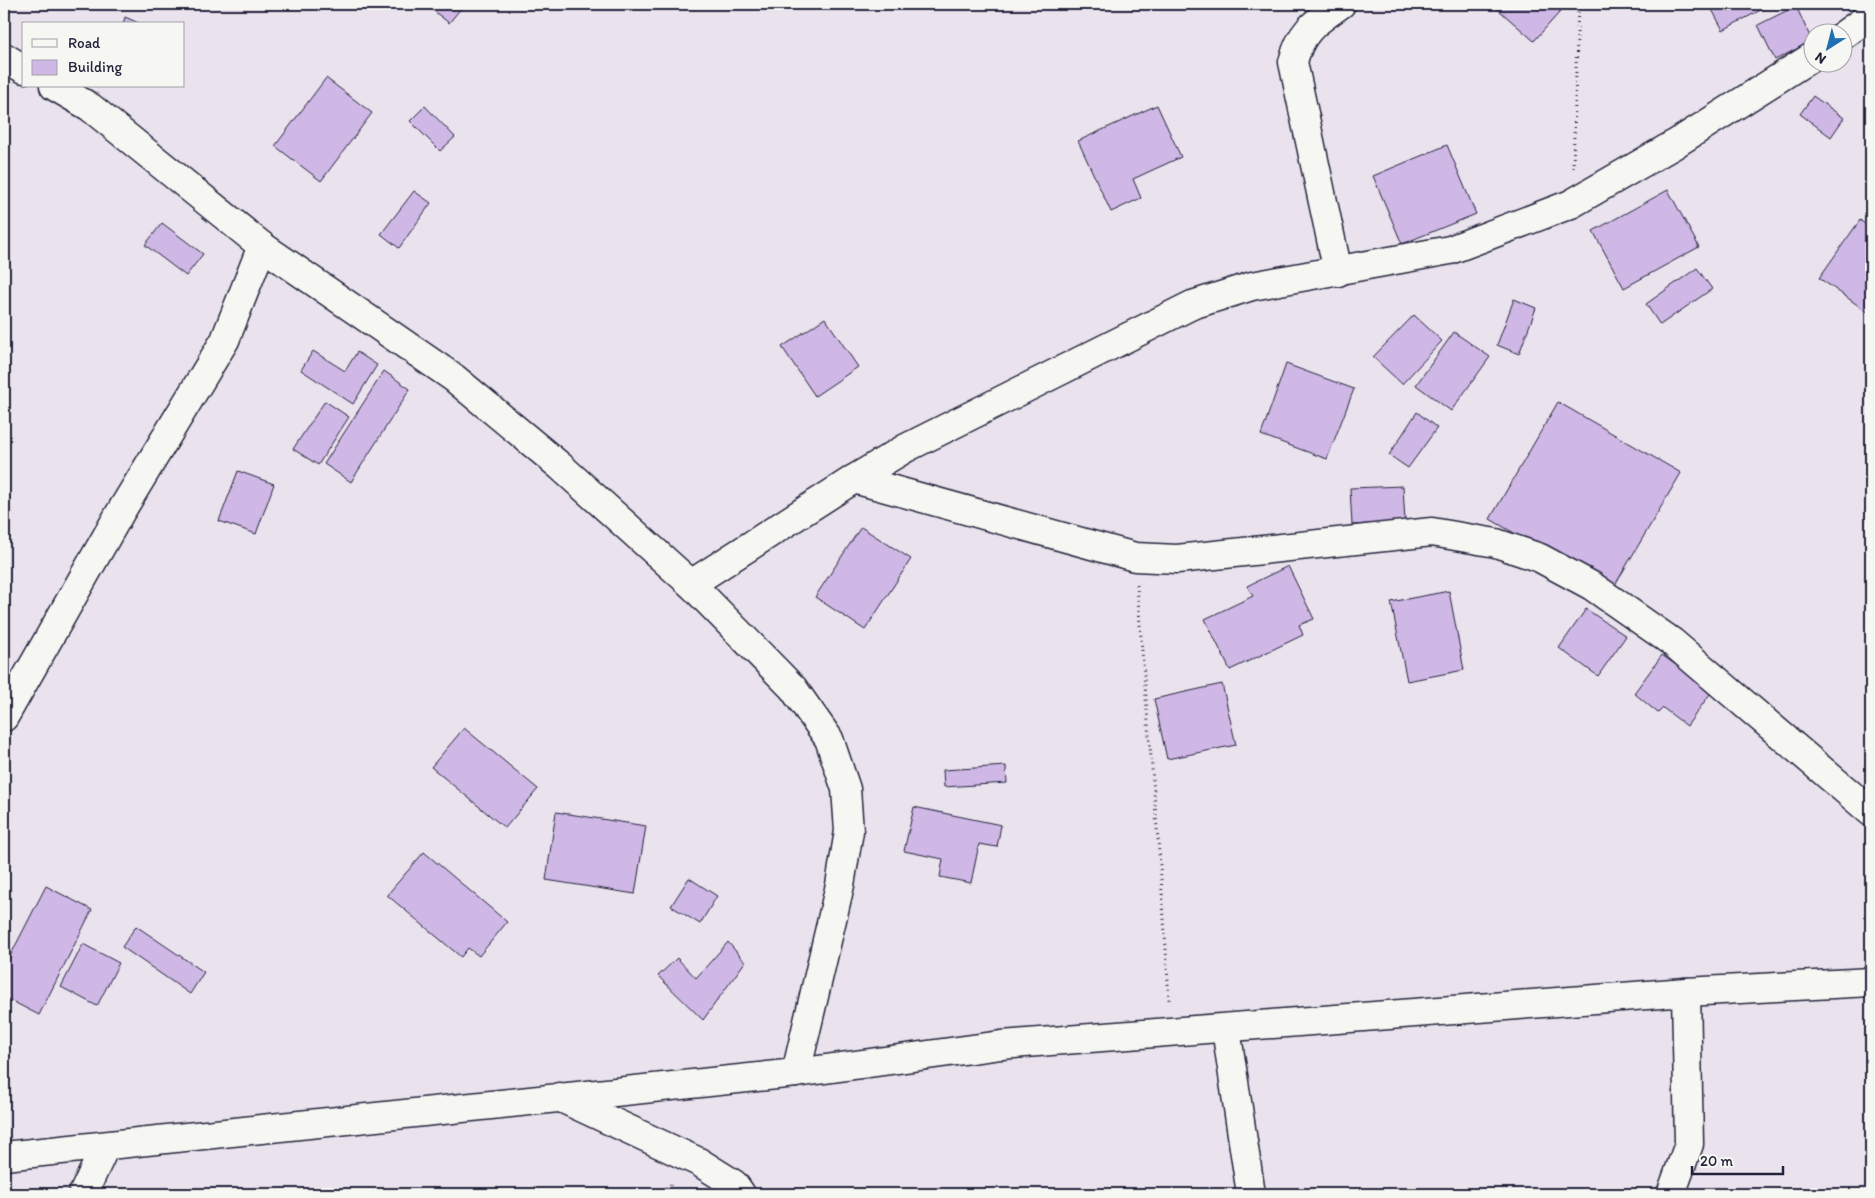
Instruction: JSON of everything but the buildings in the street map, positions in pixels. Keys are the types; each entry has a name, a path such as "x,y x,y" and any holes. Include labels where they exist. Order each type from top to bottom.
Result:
{"street":[{"path":"1338,272 1293,62 1298,43 1316,22 1341,4"},
{"path":"1852,29 1871,15"},
{"path":"4,57 22,68"},
{"path":"691,584 854,479 906,448 1192,305 1252,286 1338,272 1450,250 1571,204 1675,144 1802,63"},
{"path":"57,88 90,107 262,246 454,378 560,466 691,584 793,688 829,739 846,789 849,831 840,885 796,1073"},
{"path":"4,716 120,513 225,340 262,246"},
{"path":"854,479 1135,557 1177,559 1432,532 1496,543 1540,558 1592,586 1672,642 1871,812"},
{"path":"4,1156 105,1148 559,1096 796,1073 1001,1045 1686,992 1871,982"},
{"path":"1671,1194 1689,1144 1686,992"},
{"path":"1226,1029 1251,1194"},
{"path":"559,1096 699,1162 734,1184 741,1194"},
{"path":"83,1194 105,1148"}],"path":[{"path":"1571,204 1578,4"},
{"path":"1135,557 1147,732 1164,906 1170,1033"}]}
